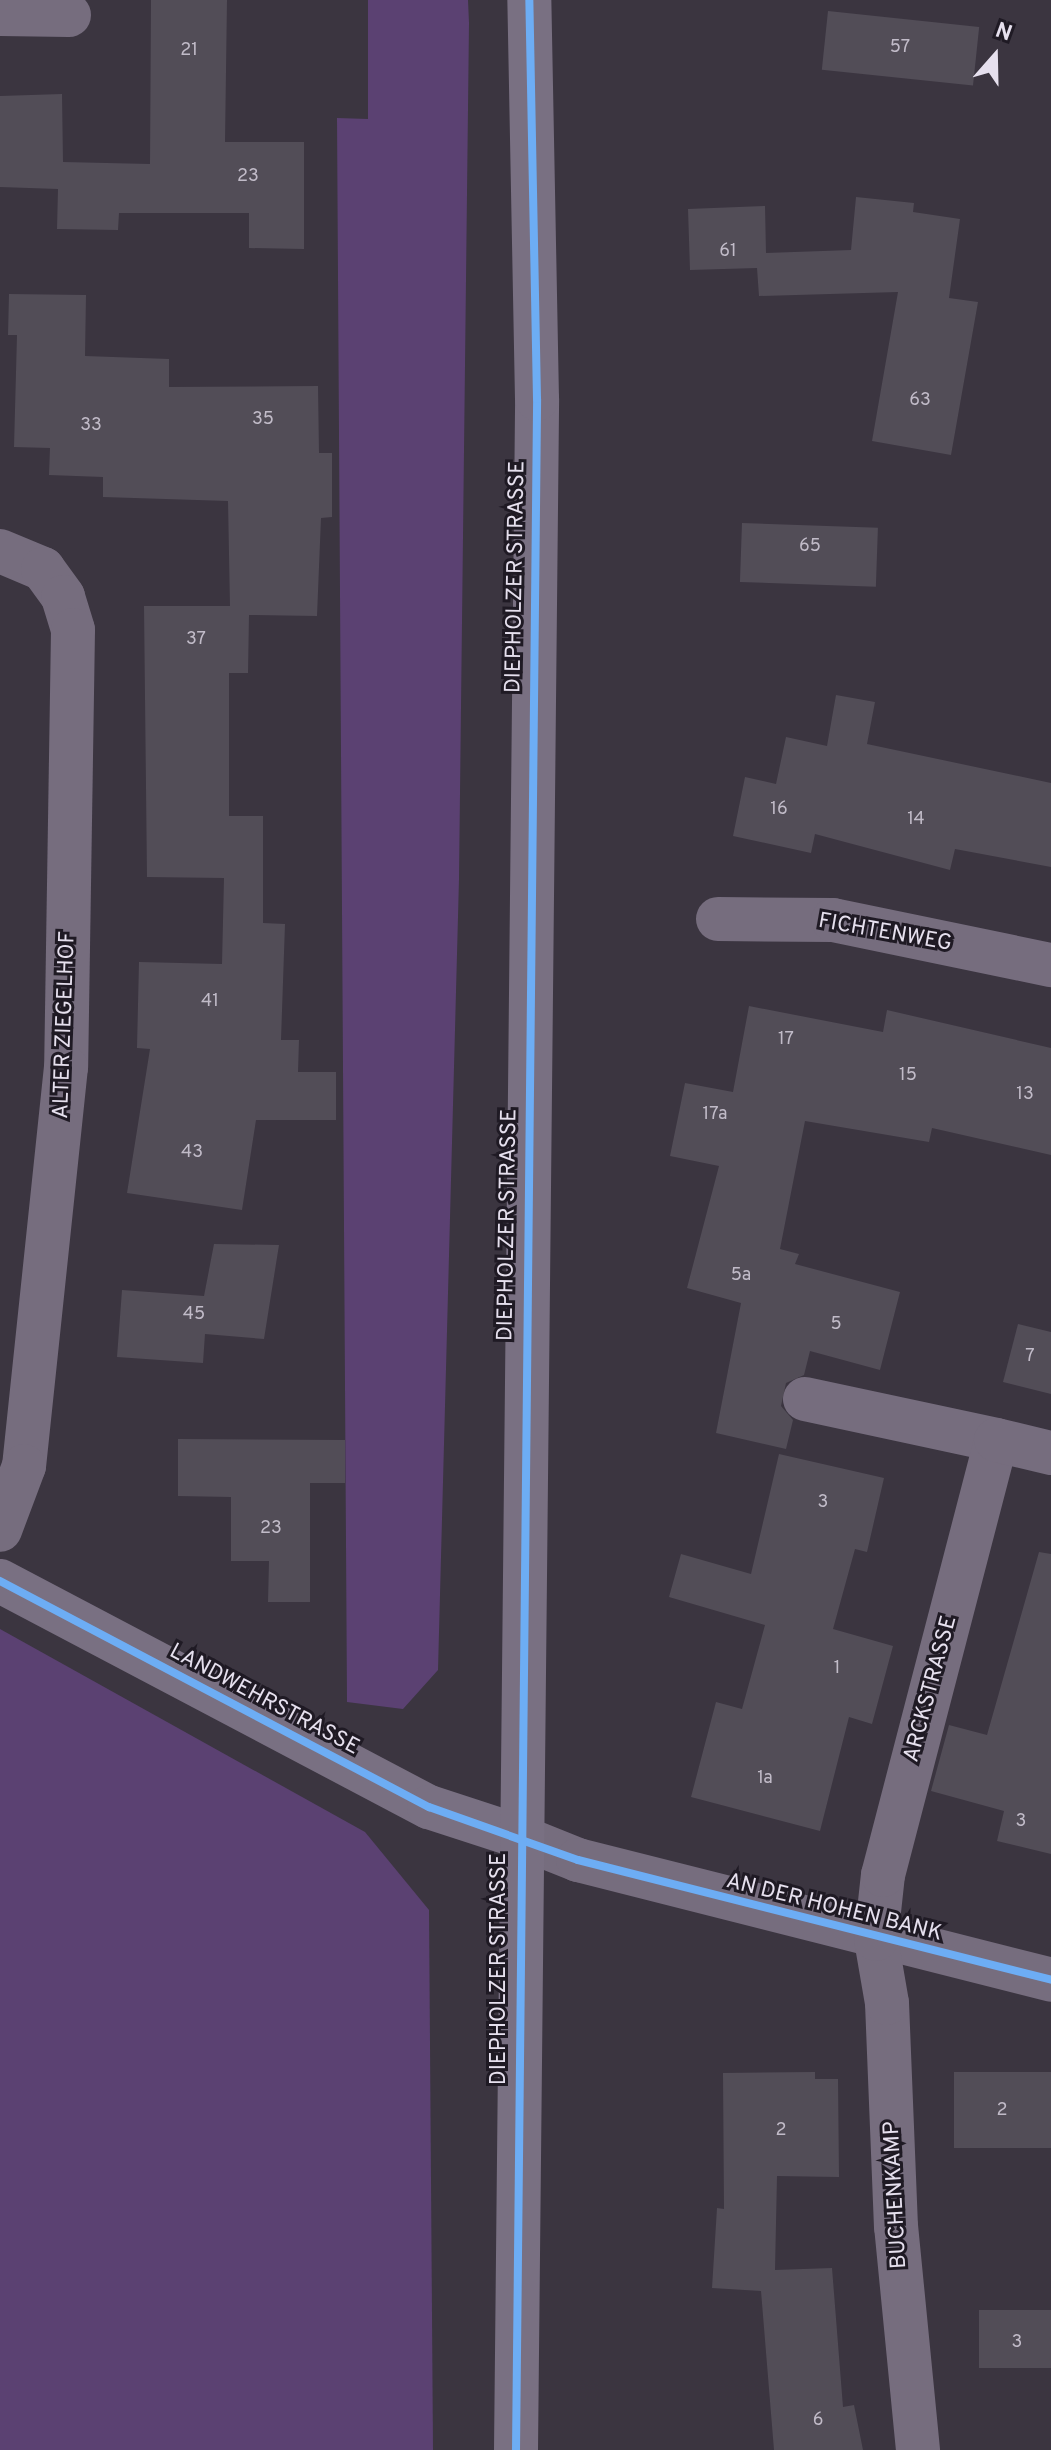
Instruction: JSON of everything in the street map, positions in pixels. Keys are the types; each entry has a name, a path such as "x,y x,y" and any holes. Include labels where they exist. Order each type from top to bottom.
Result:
{"main road":[{"name":"DIEPHOLZER STRASSE","path":"516,2450 518,1836 537,399 529,0"},
{"name":"LANDWEHRSTRASSE","path":"0,1581 429,1807 518,1836"}],"street":[{"path":"0,14 69,15"},
{"name":"ALTER ZIEGELHOF","path":"0,551 43,569 63,597 73,630 66,1067 24,1466 0,1530"},
{"name":"FICHTENWEG","path":"718,919 833,920 1051,965"},
{"path":"805,1399 1051,1453"},
{"name":"ARCKSTRASSE","path":"876,1939 883,1875 996,1440"},
{"name":"AN DER HOHEN BANK","path":"518,1836 578,1860 876,1939 1051,1980"},
{"name":"BUCHENKAMP","path":"876,1939 887,2003 896,2227 918,2450"}],"shaded area":[{"path":"368,0 468,0 469,23 459,879 438,1670 403,1709 347,1702 337,118 368,119"},
{"path":"0,1629 365,1832 429,1910 433,2450 0,2450"}],"building":[{"path":"151,0 227,0 225,142 304,142 304,249 249,248 249,213 119,213 118,230 57,229 58,189 0,187 0,96 62,94 63,162 150,164"},
{"path":"828,11 979,27 973,86 822,70"},
{"path":"856,197 914,203 913,212 960,219 949,298 978,302 951,455 872,441 898,292 759,296 757,268 690,270 688,209 765,206 766,253 851,250"},
{"path":"9,294 86,295 85,356 169,359 169,387 318,386 319,453 332,453 332,517 321,518 317,616 249,615 248,673 229,673 229,816 263,816 263,923 285,924 281,1040 299,1040 298,1072 336,1072 336,1120 256,1120 242,1210 127,1193 150,1049 137,1048 139,962 222,964 224,878 147,877 144,606 230,606 228,501 103,497 103,477 49,475 50,448 14,447 17,335 8,335"},
{"path":"742,523 878,528 876,587 740,582"},
{"path":"836,695 875,702 867,744 1051,783 1051,867 955,849 950,870 815,834 811,853 733,836 745,777 776,784 786,737 827,746"},
{"path":"749,1006 883,1032 887,1010 1051,1048 1051,1155 932,1128 929,1142 805,1121 780,1249 799,1254 795,1264 900,1292 880,1370 810,1351 804,1375 786,1383 781,1406 793,1420 786,1449 716,1433 741,1303 687,1288 719,1166 670,1156 685,1083 733,1092"},
{"path":"214,1244 279,1245 264,1339 205,1334 203,1363 117,1357 122,1290 204,1296"},
{"path":"1018,1324 1051,1332 1051,1394 1003,1382"},
{"path":"178,1439 345,1440 345,1483 310,1483 310,1602 268,1602 269,1561 231,1561 231,1497 178,1496"},
{"path":"779,1454 884,1478 867,1552 855,1549 833,1629 893,1646 872,1724 849,1717 820,1831 691,1797 716,1702 742,1709 765,1625 669,1597 681,1554 751,1574"},
{"path":"1039,1552 1051,1554 1051,1854 997,1841 1004,1811 931,1791 949,1725 987,1735"},
{"path":"815,2072 815,2079 838,2079 839,2177 777,2176 775,2270 832,2268 843,2407 854,2405 863,2450 774,2450 761,2291 712,2288 717,2208 724,2209 723,2073"},
{"path":"954,2072 1051,2072 1051,2148 954,2148"},
{"path":"979,2310 1051,2310 1051,2368 979,2368"}],"cycle path":[{"path":"516,2450 537,399 529,0"},
{"path":"0,1581 429,1807 578,1860 1051,1980"}]}
